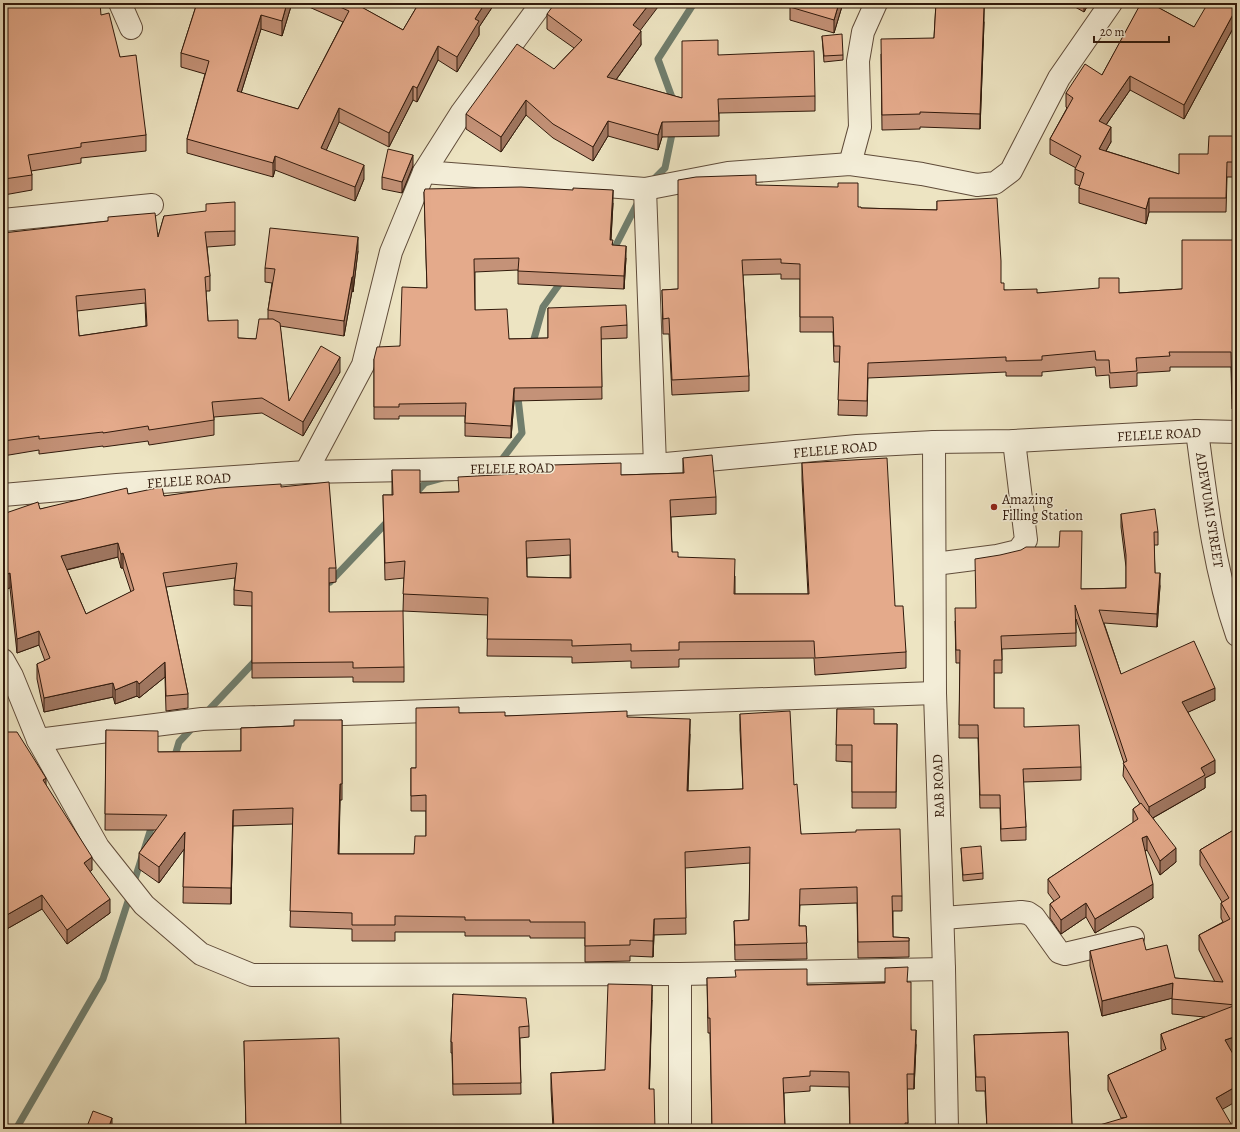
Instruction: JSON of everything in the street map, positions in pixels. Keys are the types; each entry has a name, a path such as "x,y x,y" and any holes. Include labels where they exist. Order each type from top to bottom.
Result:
{"street":[{"path":"120,3 132,28"},
{"path":"306,472 363,366 391,252 424,172 462,112 542,3"},
{"path":"850,164 860,127 858,61 863,32 876,3"},
{"path":"424,172 645,189 728,173 850,164 922,174 977,185 995,183 1011,171 1059,78 1111,3"},
{"path":"645,189 656,465"},
{"path":"3,220 152,205"},
{"name":"FELELE ROAD","path":"3,495 117,485 306,472 656,465 857,446 934,442 1014,441 1197,431 1237,432"},
{"name":"ADEWUMI STREET","path":"1197,431 1209,517 1226,604 1237,635"},
{"path":"934,564 997,556 1018,551 1026,540 1014,441"},
{"name":"RAB ROAD","path":"934,442 935,693 943,918 947,1129"},
{"path":"6,672 38,740 98,847 144,905 201,954 252,975 680,974 944,969"},
{"path":"38,740 202,719 935,693"},
{"path":"943,918 1021,912 1028,913 1034,917 1059,952 1065,954 1132,938"},
{"path":"680,974 680,1129"}],"building":[{"path":"3,3 100,3 101,15 109,13 120,57 136,55 146,135 81,143 81,147 28,155 32,175 4,179"},
{"path":"197,3 287,3 282,21 261,15 237,91 298,109 349,11 331,3 356,3 403,30 419,3 485,3 475,19 479,21 457,57 438,46 417,88 413,86 389,133 339,108 321,148 364,165 355,187 275,156 273,163 187,139 209,61 181,53"},
{"path":"555,3 650,3 633,25 641,31 607,77 682,98 682,41 718,40 718,55 814,51 815,96 718,99 719,121 662,122 658,135 608,121 593,147 553,124 526,100 501,137 466,114 517,44 554,69 582,40 547,14"},
{"path":"792,3 839,3 834,20 790,7"},
{"path":"936,3 967,3 965,6 984,7 980,114 920,112 920,114 882,115 881,39 934,38"},
{"path":"1141,3 1150,3 1194,27 1208,3 1237,3 1237,7 1184,105 1130,76 1099,121 1111,127 1099,149 1179,174 1179,154 1208,154 1209,136 1235,136 1237,70 1237,162 1227,162 1226,198 1149,198 1146,209 1079,188 1084,173 1075,169 1081,156 1050,139 1073,98 1066,93 1085,64 1102,75"},
{"path":"1150,3 1158,3 1156,6"},
{"path":"842,34 843,55 824,56 822,36"},
{"path":"388,149 413,155 402,182 382,177"},
{"path":"756,175 756,185 838,187 838,183 858,183 858,207 861,208 937,210 937,201 997,198 1001,283 1004,283 1004,290 1037,289 1037,293 1099,288 1099,278 1119,278 1119,293 1182,289 1182,240 1235,240 1233,204 1237,203 1237,393 1232,394 1231,352 1169,352 1170,356 1136,358 1137,371 1110,373 1109,360 1096,360 1095,351 1042,356 1042,360 1006,361 1006,357 868,363 867,401 838,400 840,346 834,346 833,317 800,317 800,264 781,263 781,259 742,260 749,376 672,380 669,318 663,319 662,290 678,289 678,180 696,177"},
{"path":"521,187 573,190 573,188 613,190 610,240 613,240 612,245 626,246 624,276 518,271 519,258 474,259 475,310 507,309 509,339 548,338 548,308 626,305 627,325 601,327 602,387 514,388 511,426 465,423 466,403 399,404 399,407 374,407 374,359 377,347 400,346 402,287 427,288 425,189"},
{"path":"235,202 235,231 205,232 210,276 205,277 208,321 238,320 238,338 256,339 259,319 273,319 280,323 289,401 321,346 340,357 303,422 262,398 212,402 214,420 149,430 148,426 103,433 39,439 39,436 3,441 3,233 108,221 108,217 155,213 158,237 164,216 206,211 206,204","holes":["145,289 147,326 79,336 76,296"]},
{"path":"270,228 358,237 353,277 344,321 268,310 275,269 265,268"},
{"path":"712,455 716,497 670,500 672,552 678,552 678,557 735,559 734,594 809,594 802,463 887,458 895,606 903,606 906,652 815,658 814,641 679,642 679,650 631,651 631,644 572,646 572,640 487,639 488,598 403,594 405,561 385,563 383,495 393,495 392,470 420,470 420,493 459,492 458,477 552,472 552,465 621,463 621,475 684,473 683,458","holes":["570,539 571,578 527,577 526,541"]},
{"path":"329,482 336,568 329,568 329,612 403,611 404,667 353,668 353,662 252,663 252,592 234,590 237,563 163,573 188,694 166,696 165,662 139,684 137,681 115,690 113,683 44,698 37,664 50,658 39,631 17,639 10,573 3,576 3,514 38,502 40,509 127,488 128,494 162,487 164,496 219,488 281,484 281,487","holes":["118,543 121,554 123,553 134,590 86,614 61,556"]},
{"path":"1155,509 1158,532 1154,532 1155,573 1160,573 1157,614 1099,610 1121,674 1194,641 1215,688 1182,702 1215,760 1201,768 1205,775 1149,807 1123,763 1127,761 1075,605 1076,633 1001,636 1002,660 994,660 994,708 1024,708 1024,727 1079,725 1081,767 1023,769 1026,827 1001,829 1000,795 980,795 978,725 959,725 960,650 956,650 955,608 976,608 975,559 1000,555 1021,550 1026,547 1059,547 1060,531 1082,531 1081,589 1126,588 1126,555 1121,514"},
{"path":"459,707 459,713 505,712 505,716 627,711 627,717 690,719 687,791 743,789 740,714 790,711 794,785 797,784 801,834 856,832 856,830 900,829 902,896 892,896 893,937 909,938 909,941 858,942 857,887 800,889 799,926 806,926 807,943 735,945 734,921 749,920 750,847 685,852 686,918 654,919 653,941 630,940 630,945 585,946 585,922 465,920 465,917 395,916 395,925 352,925 352,913 290,911 293,808 233,810 231,888 183,887 185,832 159,867 139,853 167,815 105,814 106,730 158,731 158,752 241,751 241,728 294,726 294,720 342,720 342,784 340,784 338,854 414,854 415,836 426,836 426,795 411,796 411,768 416,768 416,708"},
{"path":"837,709 874,709 874,724 897,724 896,792 852,792 852,745 836,745"},
{"path":"5,732 17,732 46,778 43,780 92,857 84,863 110,899 67,930 42,895 5,916 3,912 3,734"},
{"path":"1141,803 1176,848 1160,861 1147,836 1142,838 1153,884 1095,919 1086,903 1061,920 1050,904 1060,897 1048,879 1138,819 1133,809"},
{"path":"1237,828 1237,1036 1225,1040 1237,1061 1237,1086 1216,1098 1234,1129 1086,1129 1127,1117 1108,1075 1166,1049 1161,1034 1236,1005 1172,999 1173,983 1102,1001 1090,951 1143,938 1146,950 1167,945 1175,978 1223,982 1199,935 1230,919 1221,903 1229,898 1200,850"},
{"path":"981,846 983,873 963,875 961,848"},
{"path":"908,967 907,982 911,982 911,1030 916,1030 914,1074 907,1074 908,1123 905,1123 905,1129 850,1129 849,1072 810,1071 810,1076 783,1078 785,1129 712,1129 710,1018 708,1018 707,978 736,977 735,970 807,969 807,985 885,983 885,968"},
{"path":"608,984 652,985 649,1089 654,1089 655,1129 554,1129 551,1073 605,1070"},
{"path":"453,994 526,998 529,1026 519,1027 521,1083 453,1084 451,1042"},
{"path":"1068,1032 1072,1125 987,1129 985,1077 976,1077 974,1035"},
{"path":"339,1038 341,1129 246,1129 244,1041"},
{"path":"93,1111 112,1118 108,1129 86,1129"}],"waterway":[{"path":"674,103 658,59 694,3"},
{"path":"651,182 665,168 673,129"},
{"path":"610,251 613,251 639,200"},
{"path":"532,346 543,307 563,279"},
{"path":"497,463 500,462 522,433 518,398 520,393"},
{"path":"415,494 425,483 443,478"},
{"path":"330,582 389,520"},
{"path":"205,714 258,658"},
{"path":"174,759 179,742 195,725"},
{"path":"133,885 153,822"},
{"path":"16,1129 103,979 130,895"}],"place":[{"name":"Amazing Filling Station","path":"994,507"}]}
